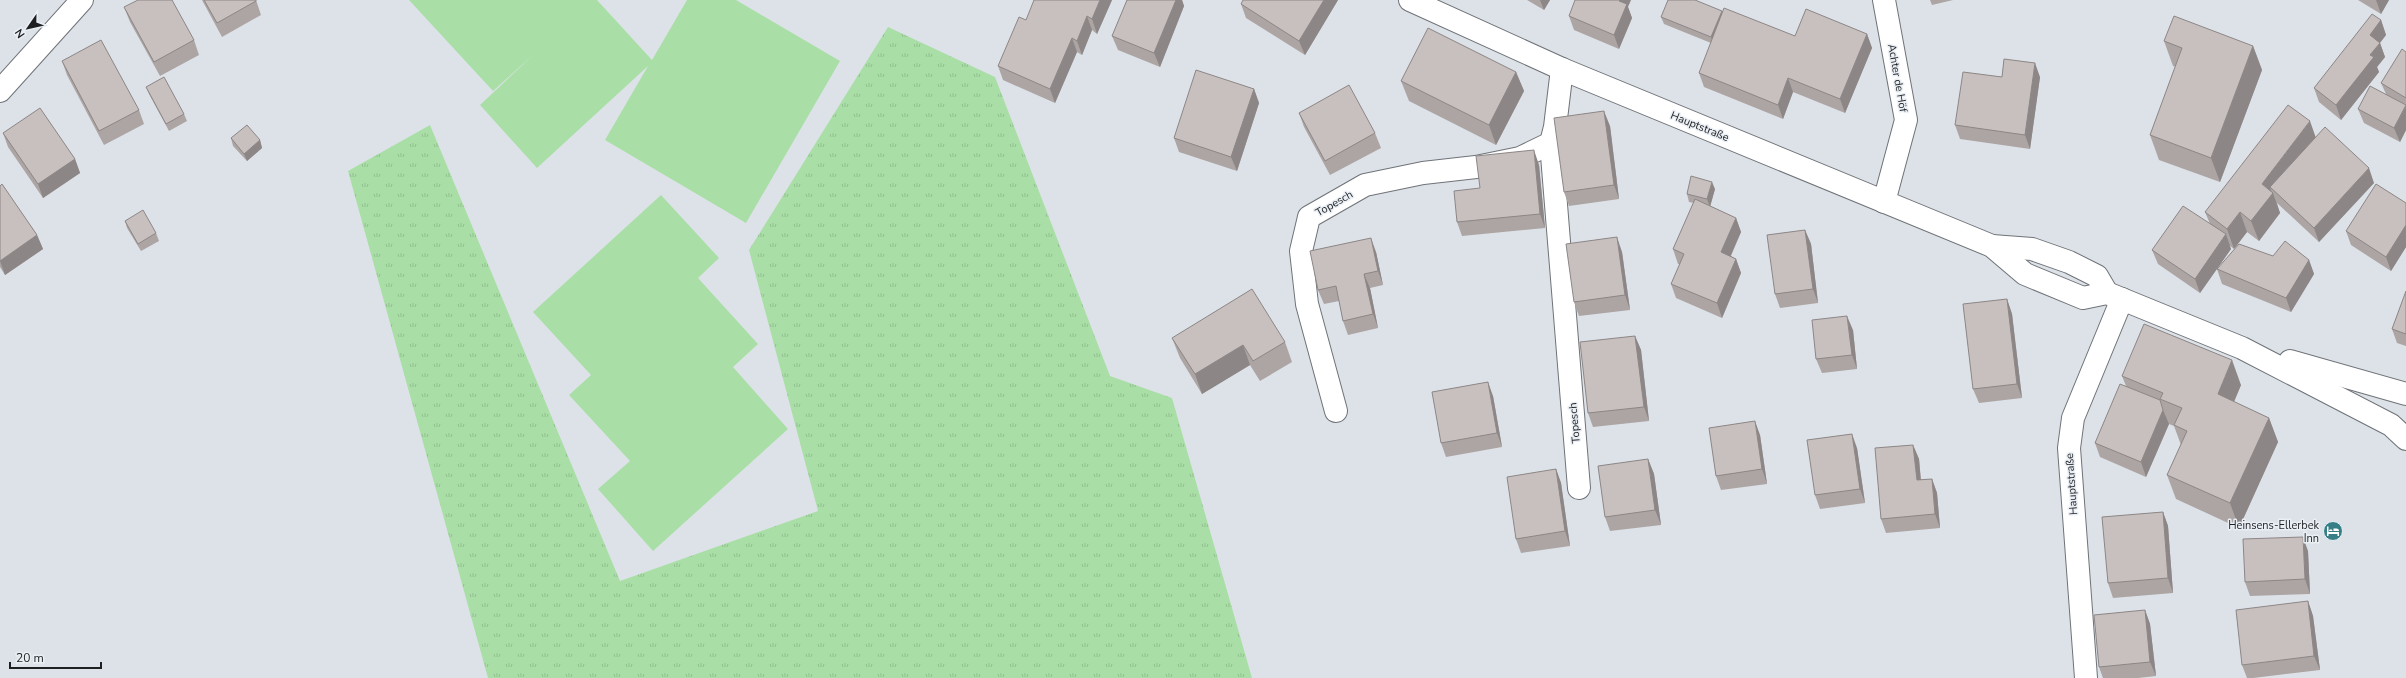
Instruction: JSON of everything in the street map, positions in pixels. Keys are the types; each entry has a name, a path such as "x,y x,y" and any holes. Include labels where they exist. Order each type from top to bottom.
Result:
{"street":[{"path":"0,91 82,0"},
{"name":"Hauptstraße","path":"1410,0 1562,69 1992,246 2032,249 2069,262 2097,276 2114,296 2073,418 2069,448 2086,678"},
{"name":"Achter de Höf","path":"1884,0 1906,120 1884,202"},
{"name":"Topesch","path":"1562,69 1555,127 1551,143 1579,488"},
{"name":"Topesch","path":"1336,411 1307,304 1301,251 1309,217 1365,185 1422,173 1476,167 1520,158 1551,143"},
{"path":"2114,296 2242,348 2391,425 2406,439"},
{"path":"2242,348 2406,394"}],"green space":[{"path":"409,0 597,0 652,60 687,0 736,0 840,61 746,223 605,140 648,66 537,168 480,105 534,54 493,91"},
{"path":"888,27 995,77 1110,376 1172,398 1252,678 488,678 348,171 430,125 620,581 818,511 749,250"},
{"path":"661,195 719,258 698,278 758,344 733,367 788,429 653,551 598,489 630,461 569,395 591,375 533,312"}],"building":[{"path":"138,0 172,0 194,40 154,62 124,7"},
{"path":"204,0 256,0 256,1 217,23"},
{"path":"1034,0 1100,0 1092,19 1087,16 1077,41 1072,38 1050,89 998,66 1019,17 1026,20"},
{"path":"1127,0 1176,0 1154,53 1112,36"},
{"path":"1243,0 1324,0 1299,41 1241,4"},
{"path":"1575,0 1620,0 1619,1 1627,4 1614,35 1569,16"},
{"path":"1668,0 1695,0 1722,11 1711,37 1661,17"},
{"path":"1724,8 1795,36 1806,9 1867,34 1840,99 1788,78 1778,105 1699,73"},
{"path":"2372,14 2381,20 2370,35 2380,43 2370,55 2374,57 2336,105 2314,88"},
{"path":"2174,16 2253,46 2211,158 2150,135 2182,48 2164,41"},
{"path":"1428,28 1516,72 1489,125 1401,81"},
{"path":"101,40 139,110 99,131 62,61"},
{"path":"2402,49 2406,52 2406,98 2381,83"},
{"path":"2004,59 2035,63 2025,135 1955,125 1963,72 2002,77"},
{"path":"1196,70 1254,89 1231,157 1174,138"},
{"path":"164,77 184,114 166,124 146,87"},
{"path":"1349,85 1375,133 1325,161 1299,113"},
{"path":"2370,86 2406,105 2394,128 2358,109"},
{"path":"2288,105 2310,121 2262,184 2273,193 2251,221 2240,212 2227,229 2205,212"},
{"path":"40,108 75,159 38,184 3,133"},
{"path":"1604,111 1614,185 1564,192 1554,118"},
{"path":"247,125 260,140 244,154 231,138"},
{"path":"2325,127 2369,168 2314,228 2270,187"},
{"path":"1534,150 1540,214 1457,222 1454,191 1480,188 1476,156"},
{"path":"1691,176 1712,182 1707,199 1687,194"},
{"path":"2,184 37,235 0,261 0,186"},
{"path":"2376,184 2406,203 2406,225 2386,257 2346,231"},
{"path":"1695,199 1736,218 1721,252 1736,259 1717,303 1671,284 1684,254 1673,249"},
{"path":"2183,206 2226,234 2195,279 2152,250"},
{"path":"143,210 156,233 138,244 125,221"},
{"path":"1805,230 1813,289 1775,294 1767,235"},
{"path":"1617,237 1625,295 1574,302 1566,244"},
{"path":"1371,238 1378,271 1364,274 1373,314 1343,321 1336,286 1318,290 1310,251"},
{"path":"2285,241 2309,260 2286,298 2217,269 2239,244 2273,256"},
{"path":"1252,289 1285,342 1253,361 1243,345 1195,374 1172,338"},
{"path":"2406,291 2406,334 2392,329"},
{"path":"2007,299 2017,384 1973,389 1963,304"},
{"path":"1847,316 1852,355 1816,359 1812,320"},
{"path":"2144,324 2232,360 2218,394 2269,418 2230,503 2167,475 2187,431 2174,425 2182,408 2160,399 2163,393 2122,376"},
{"path":"1635,336 1644,407 1588,413 1580,342"},
{"path":"1488,382 1497,433 1441,443 1432,392"},
{"path":"2120,384 2160,400 2163,410 2141,462 2095,443"},
{"path":"1755,421 1762,469 1716,476 1709,428"},
{"path":"1852,434 1860,489 1815,495 1807,440"},
{"path":"1913,445 1917,480 1932,479 1935,514 1881,519 1875,448"},
{"path":"1648,459 1655,510 1605,517 1598,466"},
{"path":"1556,469 1565,531 1516,539 1507,477"},
{"path":"2163,512 2168,578 2108,583 2102,517"},
{"path":"2303,537 2305,579 2245,582 2243,539"},
{"path":"2308,601 2314,656 2242,665 2236,610"},
{"path":"2145,610 2150,662 2099,667 2094,615"}],"place":[{"name":"Heinsens-Ellerbek Inn","path":"2333,531"}]}
